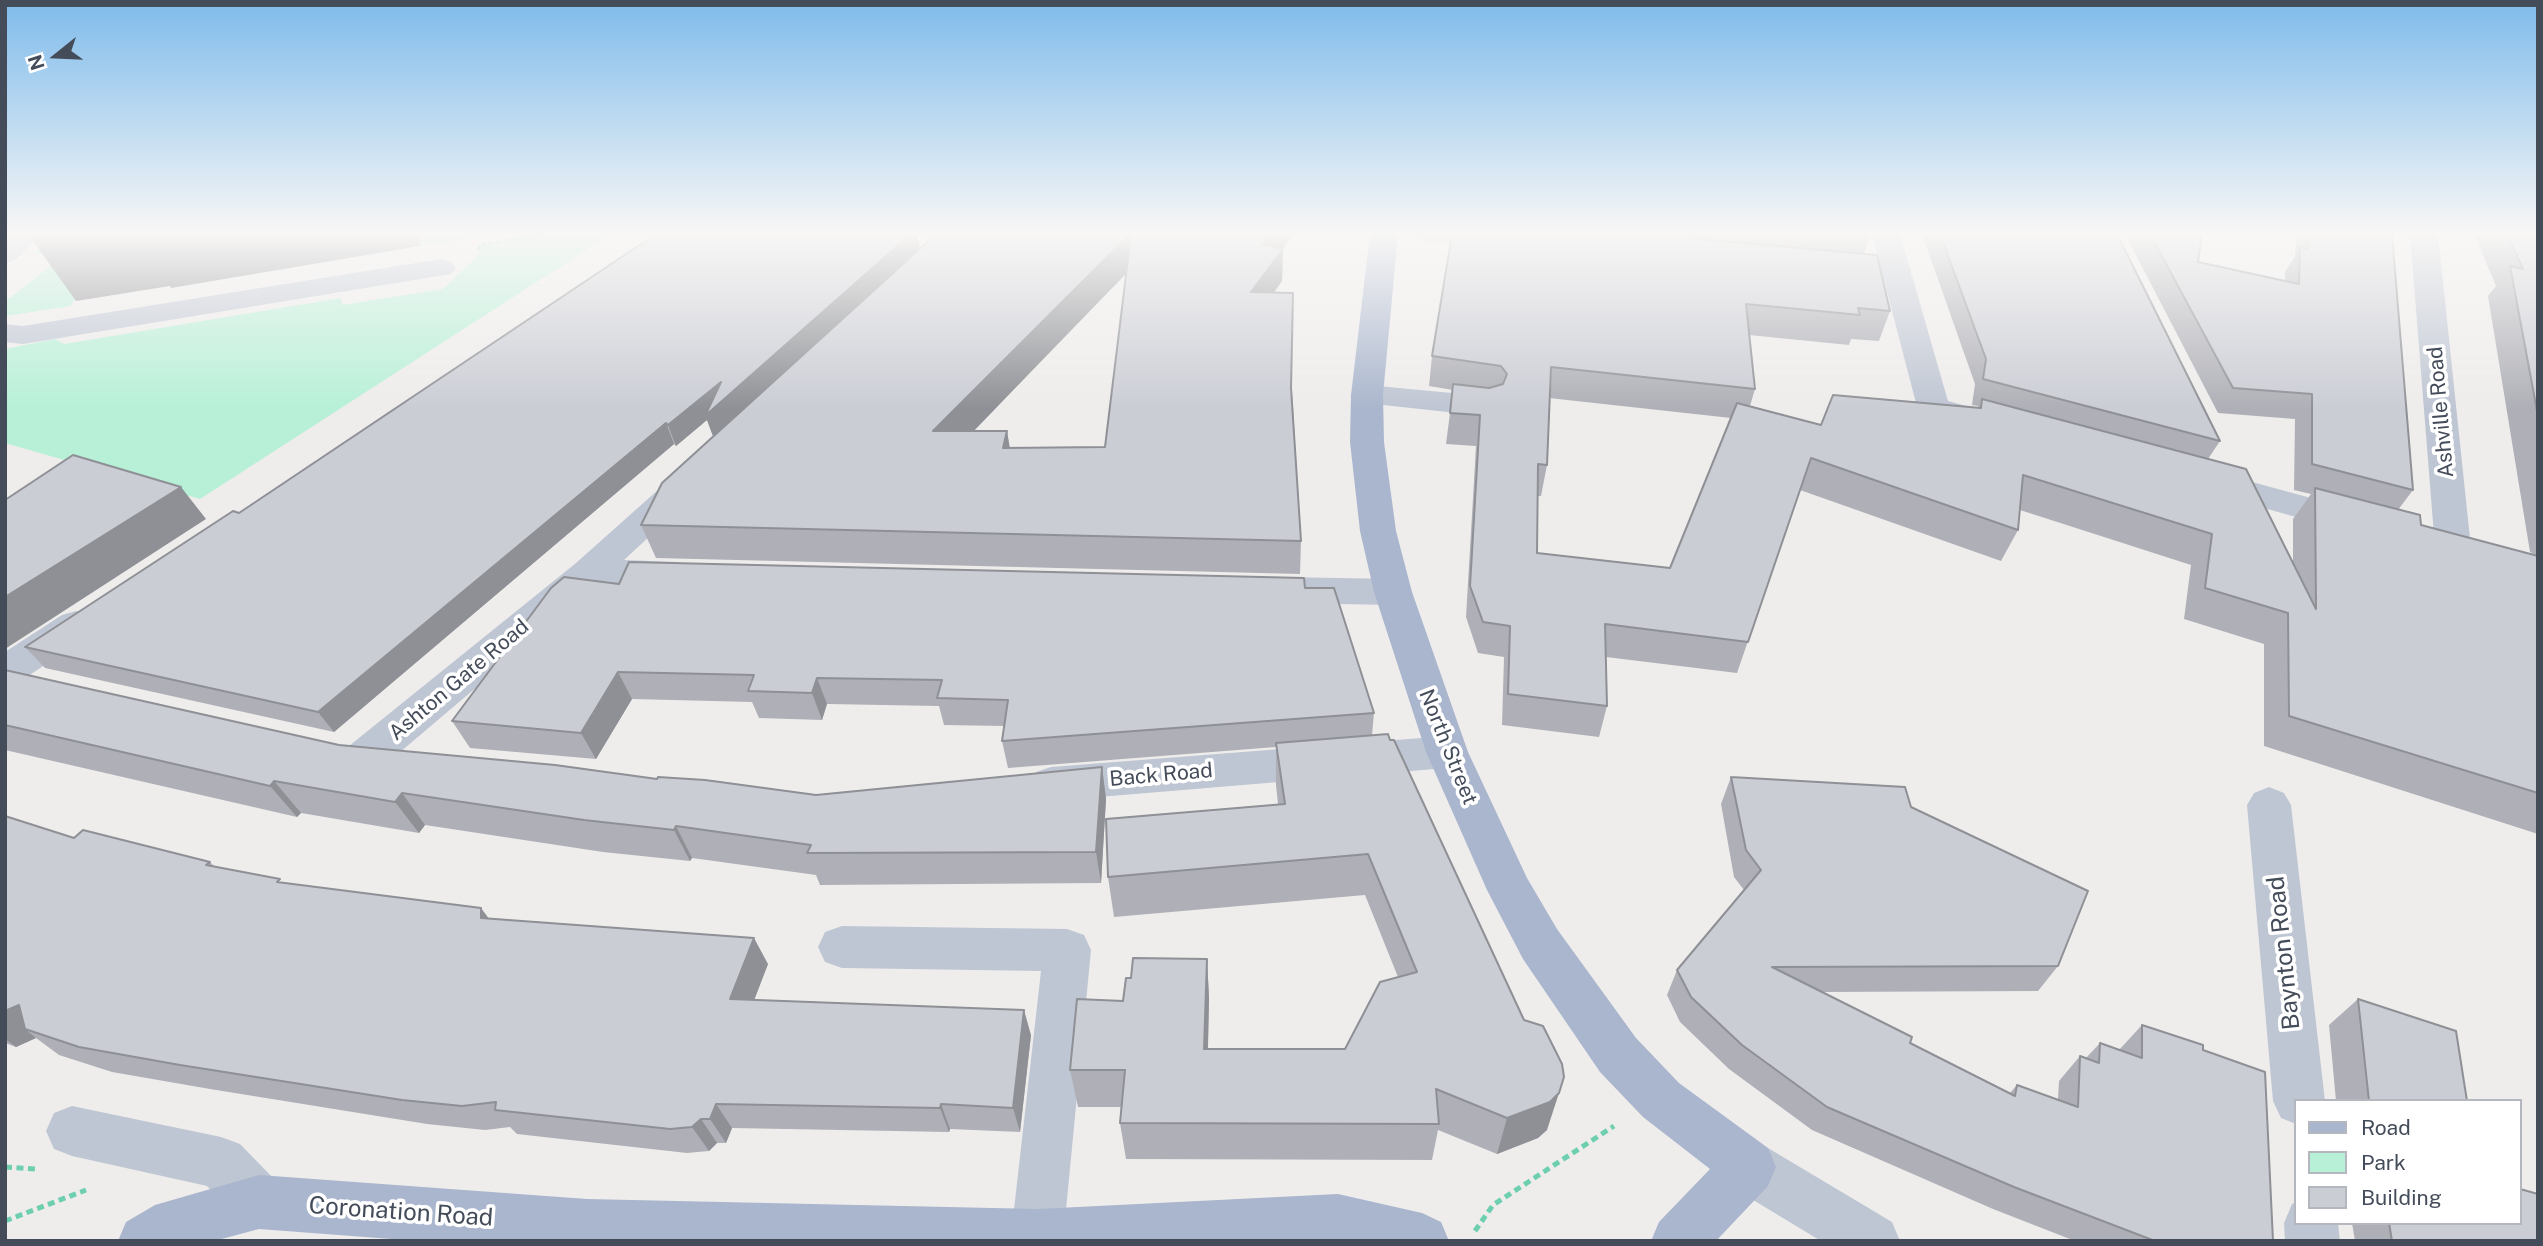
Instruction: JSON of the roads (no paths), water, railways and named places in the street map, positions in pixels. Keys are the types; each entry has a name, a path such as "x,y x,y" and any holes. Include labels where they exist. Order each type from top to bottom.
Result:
{"main road":[{"name":"North Street","path":"1378,292 1367,395 1370,481 1378,531 1393,592 1447,752 1488,843 1540,944 1610,1044 1661,1100 1749,1167"},
{"path":"1678,1241 1749,1167"},
{"name":"Coronation Road","path":"145,1241 174,1224 259,1202 587,1226 1062,1237 1338,1221 1422,1241"}],"street":[{"path":"5,333 23,335 290,292"},
{"path":"1890,292 1933,407 2016,430"},
{"name":"Ashville Road","path":"2236,489 2470,552 2432,292"},
{"path":"1367,395 1484,406"},
{"path":"2219,454 2236,489"},
{"name":"Ashton Gate Road","path":"364,758 589,572 702,469"},
{"path":"2171,471 2236,489"},
{"path":"589,572 714,576"},
{"path":"1256,589 1393,592"},
{"path":"5,674 97,612"},
{"path":"5,674 45,686"},
{"path":"324,749 364,758 419,763"},
{"name":"Back Road","path":"1015,786 1447,752"},
{"name":"Baynton Road","path":"2269,805 2299,1099"},
{"path":"842,947 1067,950 1062,1237"},
{"path":"72,1130 221,1163 259,1202"},
{"path":"1749,1167 1874,1241"}]}
